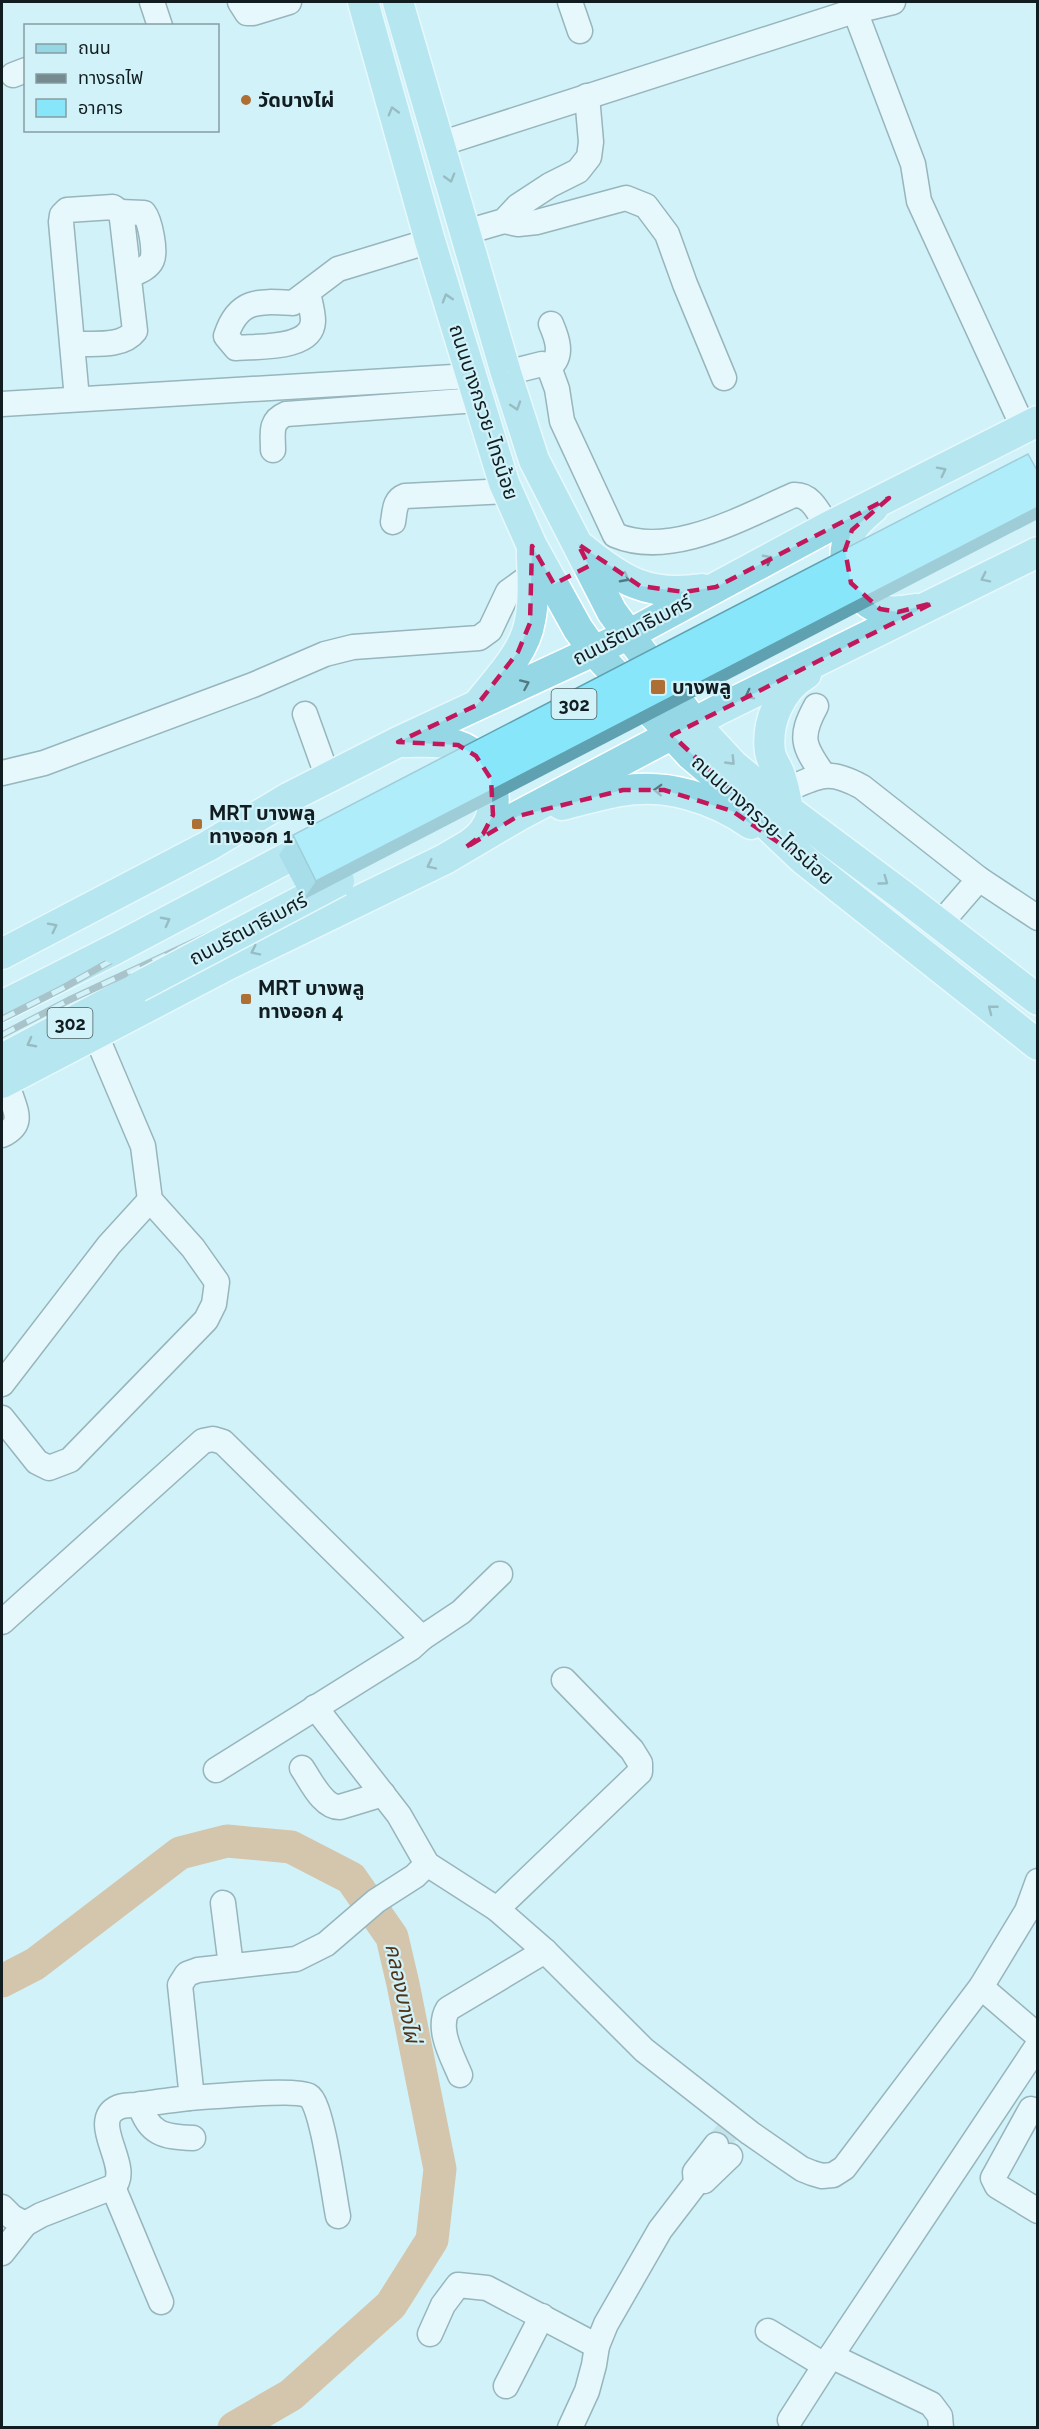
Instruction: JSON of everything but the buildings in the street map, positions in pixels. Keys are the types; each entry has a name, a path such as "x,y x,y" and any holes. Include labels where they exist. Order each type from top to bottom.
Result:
{"main road":[{"name":"ถนนบางกรวย-ไทรน้อย","path":"363,2 430,241 508,491 540,568 578,629 593,650 684,730 786,800 1038,1000"},
{"name":"ถนนบางกรวย-ไทรน้อย","path":"398,2 506,373 534,460 612,612 684,730 803,859 1038,1045"},
{"name":"ถนนรัตนาธิเบศร์","path":"8,946 208,846 290,797 398,742 628,635 828,527 890,498 1031,425"},
{"path":"890,498 871,509 852,530 845,550 845,564 851,583 860,596 880,609 898,612 933,603"},
{"path":"818,579 870,552"},
{"name":"ถนนรัตนาธิเบศร์","path":"857,625 933,603 1037,553"},
{"path":"477,705 518,652 530,623 540,568 583,555 640,586 664,592 684,592 716,587"},
{"name":"ถนนรัตนาธิเบศร์","path":"4,1093 83,1040 229,964 465,848 518,816 684,730 857,625 910,581"},
{"path":"786,800 770,754 769,733 778,702 800,678 857,625"},
{"name":"302","path":"456,819 784,647"},
{"name":"ถนนรัตนาธิเบศร์","path":"599,691 672,654"},
{"path":"398,742 433,741 458,745 476,756 491,779 494,791 493,815 483,834 465,848"},
{"path":"452,770 504,742"},
{"path":"518,816 623,790 664,790 699,798 732,811 803,859"},
{"name":"302","path":"2,1006 115,949 346,826"},
{"name":"ถนนรัตนาธิเบศร์","path":"2,1059 360,869"}],"street":[{"path":"240,2 247,13 253,13 289,2"},
{"path":"570,2 580,31"},
{"path":"440,144 851,8 893,2"},
{"path":"851,8 913,164 919,201 1031,425"},
{"path":"504,221 518,206 550,185 578,171 589,157 591,142 587,96"},
{"path":"466,232 504,221 518,224 537,222 626,198 646,206 667,234 685,285 724,378"},
{"path":"72,344 122,341 130,337 135,330 129,276 143,270 152,261 149,219 144,213 120,212 113,207 67,210 62,215 72,344 77,399"},
{"path":"308,293 321,280 338,269 430,241"},
{"path":"549,367 558,354 558,345 551,324"},
{"path":"506,373 542,364 549,367 557,389 562,421 615,535 638,542 676,540 707,532 794,495 809,498 828,527"},
{"path":"2,404 77,399 474,388"},
{"path":"273,450 273,423 277,417 286,414 474,388"},
{"path":"393,522 396,504 399,498 405,496 508,491"},
{"path":"2,773 44,763 253,685 325,654 353,647 479,638 490,630 508,592 540,568"},
{"path":"816,706 805,727 806,743 812,759 824,774"},
{"path":"305,714 328,778"},
{"path":"786,800 824,774 843,776 862,787 979,879 1038,918"},
{"path":"940,924 979,879"},
{"path":"2,1418 37,1462 49,1468 70,1460 206,1320 214,1304 217,1282 193,1248 150,1200 143,1146 83,1040"},
{"path":"2,1135 17,1123 18,1116 4,1093"},
{"path":"2,1384 109,1245 150,1200"},
{"path":"2,1623 203,1441 213,1439 223,1442 422,1638"},
{"path":"216,1770 411,1648 469,1605 500,1575"},
{"path":"497,1909 640,1772 640,1762 632,1750 564,1680"},
{"path":"315,1707 399,1815 427,1864 497,1909 545,1950 734,2138 812,2174 822,2176 839,2172 981,1987 1027,1911 1038,1881"},
{"path":"302,1768 333,1807 383,1794"},
{"path":"189,2098 192,2089 180,1985 187,1974 198,1970 296,1959 326,1944 376,1901 415,1876 427,1864"},
{"path":"223,1903 231,1966"},
{"path":"460,2075 443,2024 448,2009 545,1950"},
{"path":"981,1987 1038,2036"},
{"path":"790,2420 1038,2045"},
{"path":"1008,2091 1034,2111 993,2178 997,2186 1038,2211"},
{"path":"2,2253 25,2224 118,2183 119,2175 107,2128 108,2116 118,2107 189,2098 276,2093 307,2094 313,2099 320,2115 338,2216"},
{"path":"140,2104 144,2119 157,2132 193,2138"},
{"path":"570,2427 587,2391 597,2346 606,2324 660,2230 696,2183 706,2181 734,2138"},
{"path":"113,2187 160,2302"},
{"path":"2,2207 12,2217 25,2224"},
{"path":"430,2334 442,2305 458,2284 487,2288 597,2346"},
{"path":"506,2386 542,2316"},
{"path":"768,2331 828,2360 931,2404 940,2416 941,2427"}],"highlighted area":[{"path":"889,498 852,530 845,550 851,583 880,609 898,612 933,603 672,735 803,859 732,811 664,790 623,790 518,816 465,848 483,834 493,815 491,779 476,756 458,745 398,742 477,705 518,652 530,623 532,546 554,584 589,566 578,544 640,586 684,592 716,587"}],"waterway":[{"name":"คลองบางไผ่","path":"2,1981 35,1964 180,1853 227,1841 291,1847 351,1878 392,1937 440,2169 432,2240 391,2305 291,2395 234,2428"}],"tunnel":[{"path":"716,2145 729,2130"}],"railway":[{"path":"2,1019 63,988 298,855"},
{"path":"2,1035 69,1000 314,886"}],"place":[{"name":"วัดบางไผ่","path":"246,100"},
{"name":"บางพลู","path":"658,687"},
{"name":"MRT บางพลู ทางออก 1","path":"197,824"},
{"name":"MRT บางพลู ทางออก 4","path":"246,999"}]}
